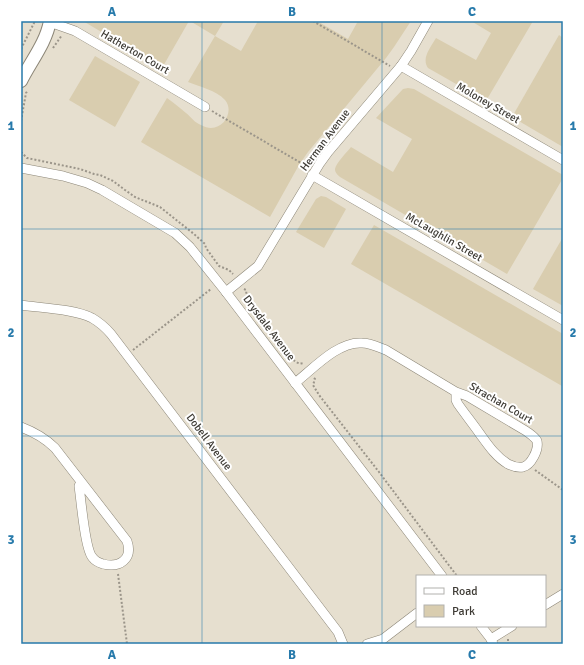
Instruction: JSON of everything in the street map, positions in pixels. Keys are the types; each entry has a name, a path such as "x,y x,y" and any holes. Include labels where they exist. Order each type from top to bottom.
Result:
{"street":[{"name":"Herman Avenue","path":"226,292 258,266 312,175 328,152 401,66 428,21"},
{"name":"Hatherton Court","path":"50,22 75,31 206,107"},
{"path":"26,84 50,22"},
{"name":"Moloney Street","path":"401,66 563,160"},
{"name":"Drysdale Avenue","path":"21,168 63,176 87,183 102,190 175,233 190,247 226,292 441,575"},
{"name":"McLaughlin Street","path":"312,175 563,320"},
{"name":"Dobell Avenue","path":"21,305 70,311 90,317 102,324 338,632 343,644"},
{"name":"Strachan Court","path":"295,383 334,352 344,346 361,343 374,345 386,350 456,392 467,396 533,436 536,440 537,450 534,457 527,465 520,468 515,467 499,458 458,404 456,400 456,392"},
{"path":"21,427 39,435 55,448 127,541 129,548 128,554 125,561 117,565 100,563 92,558 90,554 79,486 81,482"},
{"path":"546,604 563,594"},
{"path":"367,644 383,638 416,614"},
{"path":"482,627 492,642 511,627"}],"path":[{"path":"21,49 35,21"},
{"path":"314,21 390,66 401,66"},
{"path":"53,48 61,37 64,27"},
{"path":"21,121 26,93 26,84"},
{"path":"206,107 308,166 312,175"},
{"path":"127,355 219,283"},
{"path":"527,465 563,490"},
{"path":"117,565 127,644"}],"green space":[{"path":"83,21 189,21 162,68"},
{"path":"190,21 224,21 215,36"},
{"path":"258,21 317,21 348,39 358,21 411,21 386,58 308,152 299,165 270,217 141,142 167,98 199,124 208,128 214,128 224,122 229,111 225,100 213,91 188,82 215,36 241,51"},
{"path":"471,21 533,21 486,101 428,68 426,64 426,56 436,38 476,60 491,33"},
{"path":"559,35 563,38 563,147 512,117"},
{"path":"95,56 140,82 115,127 69,100"},
{"path":"403,89 414,89 563,175 563,178 507,274 340,177 336,173 335,169 337,164 351,147 393,172 412,139 376,118"},
{"path":"321,196 326,197 346,209 324,248 296,232 316,199"},
{"path":"374,225 563,334 562,386 351,264"},
{"path":"563,237 563,306 533,289"}]}
